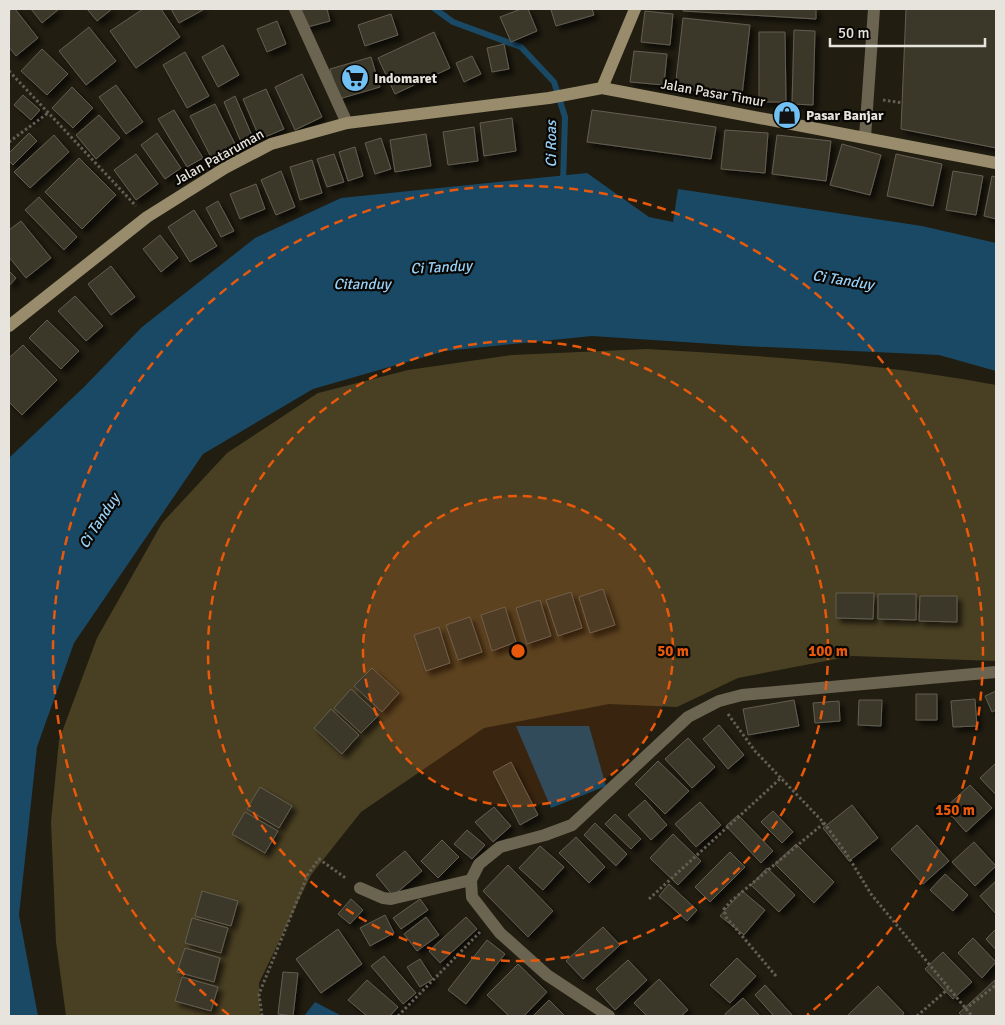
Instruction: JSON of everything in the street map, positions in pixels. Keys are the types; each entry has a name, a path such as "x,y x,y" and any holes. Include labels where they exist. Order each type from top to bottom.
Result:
{"street":[{"path":"295,9 347,123"},
{"path":"602,88 635,9"},
{"path":"864,137 874,9"},
{"name":"Jalan Pataruman","path":"9,326 147,217 225,168 271,144 347,123 549,98 602,88"},
{"name":"Jalan Pasar Timur","path":"602,88 996,163"},
{"path":"609,1016 547,975 500,933 472,897 471,880 479,864 500,847 545,836 572,825 688,716 719,701 742,695 996,672"},
{"path":"360,888 383,898 391,898 471,880"}],"path":[{"path":"9,71 147,217"},
{"path":"9,142 48,113"},
{"path":"719,701 755,751 782,777 824,823 846,853 871,894 908,936 948,989 972,1016"},
{"path":"649,899 782,777"},
{"path":"776,976 726,917 724,910 730,902 824,823"},
{"path":"262,1016 259,994 308,874 319,859 360,888"},
{"path":"398,1016 490,921"},
{"path":"965,1010 996,985"},
{"path":"917,1016 948,989"}],"shaded area":[{"path":"647,349 866,366 953,377 996,385 996,661 852,656 738,678 677,707 609,704 484,728 361,812 311,875 259,983 260,1016 66,1016 56,942 51,822 59,740 97,638 162,523 227,453 318,393 408,370 512,355"}],"water":[{"name":"Citanduy","path":"587,173 649,217 673,222 678,189 922,226 996,243 996,371 939,355 744,346 592,336 445,351 313,389 203,454 74,643 37,747 19,915 38,1016 9,1016 10,457 84,387 142,327 255,238 341,198"},
{"path":"516,726 589,726 606,786 551,808"},
{"path":"315,1002 342,1016 304,1016"}],"building":[{"path":"10,9 15,9 38,38 16,56 9,47"},
{"path":"31,9 59,9 42,23"},
{"path":"87,9 112,9 97,21"},
{"path":"143,9 161,9 180,37 136,68 110,31"},
{"path":"171,9 202,9 203,10 179,23"},
{"path":"299,9 327,9 330,21 304,28"},
{"path":"521,9 528,9 537,31 511,42 500,17"},
{"path":"592,9 594,15 556,26 551,10"},
{"path":"683,9 816,9 816,19 683,11"},
{"path":"906,9 996,9 996,148 901,129"},
{"path":"645,11 673,14 670,45 641,42"},
{"path":"391,14 398,35 365,46 358,25"},
{"path":"683,18 750,25 742,95 675,89"},
{"path":"277,21 286,44 267,52 257,29"},
{"path":"89,27 116,61 86,85 59,51"},
{"path":"794,30 815,31 813,105 792,104"},
{"path":"434,32 450,68 395,94 378,58"},
{"path":"759,32 785,32 786,102 759,102"},
{"path":"504,44 509,69 492,72 487,48"},
{"path":"223,45 239,75 218,87 202,57"},
{"path":"42,49 68,74 47,95 21,71"},
{"path":"634,51 667,54 664,85 630,82"},
{"path":"185,52 209,96 187,108 163,65"},
{"path":"472,56 481,74 464,82 456,63"},
{"name":"Indomaret","path":"371,57 380,87 339,99 330,69"},
{"path":"302,74 322,117 295,130 275,87"},
{"path":"116,85 143,122 126,134 99,97"},
{"path":"72,87 93,108 73,128 52,108"},
{"path":"266,89 284,129 260,139 243,99"},
{"path":"23,95 40,110 31,120 14,105"},
{"path":"235,96 253,138 242,144 224,102"},
{"path":"215,104 235,144 211,157 190,116"},
{"path":"174,110 203,158 187,167 158,119"},
{"path":"592,110 716,127 711,159 587,142"},
{"path":"99,115 120,138 96,159 76,135"},
{"path":"512,118 516,151 484,156 480,123"},
{"path":"474,127 478,161 448,165 443,132"},
{"path":"725,130 768,133 765,173 721,169"},
{"path":"29,133 37,141 13,165 9,161 9,153"},
{"path":"157,133 181,168 165,179 141,145"},
{"path":"426,134 431,166 395,172 390,140"},
{"path":"54,135 69,152 30,188 14,172"},
{"path":"777,135 831,141 826,181 772,174"},
{"path":"381,138 391,169 375,174 365,143"},
{"path":"842,144 881,155 870,195 830,185"},
{"path":"355,147 363,176 348,181 339,152"},
{"path":"136,154 158,184 136,200 114,170"},
{"path":"334,154 344,182 327,187 317,159"},
{"path":"896,154 942,164 933,206 887,196"},
{"path":"79,158 116,195 82,229 45,192"},
{"path":"312,160 322,193 300,200 290,167"},
{"path":"281,171 295,207 276,215 261,180"},
{"path":"953,171 983,176 976,215 946,210"},
{"path":"992,176 996,177 996,219 984,216"},
{"path":"256,184 265,209 240,219 230,194"},
{"path":"39,197 77,237 64,250 25,210"},
{"path":"218,201 234,231 221,237 206,208"},
{"path":"194,210 217,246 190,262 168,227"},
{"path":"21,221 51,258 26,278 9,257 9,230"},
{"path":"160,235 178,258 161,272 143,249"},
{"path":"111,266 135,297 111,315 88,284"},
{"path":"9,271 16,278 9,286"},
{"path":"75,296 103,326 86,341 58,311"},
{"path":"47,320 79,351 61,369 29,338"},
{"path":"23,345 57,380 22,415 9,402 9,358"},
{"path":"603,589 615,625 590,633 579,597"},
{"path":"571,592 582,628 558,636 546,600"},
{"path":"836,593 874,593 873,619 836,618"},
{"path":"878,594 916,594 916,620 878,619"},
{"path":"920,596 957,596 957,622 919,621"},
{"path":"540,600 551,636 527,644 516,608"},
{"path":"505,607 516,642 492,651 481,615"},
{"path":"470,617 482,652 458,660 446,625"},
{"path":"439,627 450,663 426,671 414,635"},
{"path":"372,668 399,693 382,712 354,686"},
{"path":"351,689 379,715 361,733 334,708"},
{"path":"996,691 996,710 992,712 985,696"},
{"path":"916,694 937,694 937,720 916,720"},
{"path":"975,699 977,726 953,727 951,701"},
{"path":"794,700 799,726 748,735 743,709"},
{"path":"859,700 882,700 881,726 858,725"},
{"path":"839,701 840,721 815,723 813,703"},
{"path":"331,709 359,735 342,754 314,728"},
{"path":"719,725 744,755 728,769 703,739"},
{"path":"688,738 715,767 692,788 665,759"},
{"path":"658,761 689,791 665,814 635,784"},
{"path":"511,762 538,815 520,825 493,772"},
{"path":"996,763 996,795 980,778"},
{"path":"970,785 992,808 966,832 945,808"},
{"path":"260,787 292,806 279,828 247,809"},
{"path":"645,800 667,825 651,840 628,815"},
{"path":"700,802 721,825 696,847 675,824"},
{"path":"852,805 878,838 849,861 823,828"},
{"path":"494,807 511,826 493,842 475,822"},
{"path":"773,811 793,832 782,843 761,822"},
{"path":"245,812 278,831 265,853 232,834"},
{"path":"615,814 641,839 631,849 605,824"},
{"path":"738,815 773,851 761,863 726,826"},
{"path":"595,823 627,854 616,866 584,835"},
{"path":"917,825 949,861 923,884 891,849"},
{"path":"467,830 485,845 472,859 454,844"},
{"path":"673,834 701,861 678,885 650,858"},
{"path":"576,837 605,867 589,883 559,853"},
{"path":"442,840 459,857 438,878 421,861"},
{"path":"974,842 996,866 975,886 952,862"},
{"path":"796,844 834,882 814,903 775,864"},
{"path":"540,846 564,867 543,890 519,868"},
{"path":"405,851 422,871 393,896 376,875"},
{"path":"730,852 745,867 710,902 695,887"},
{"path":"508,865 553,911 528,937 483,891"},
{"path":"767,868 795,895 779,912 751,885"},
{"path":"945,874 968,895 953,911 930,890"},
{"path":"996,881 996,914 980,896"},
{"path":"669,884 697,910 687,921 659,896"},
{"path":"202,891 238,901 231,926 195,916"},
{"path":"742,891 765,910 744,935 720,916"},
{"path":"351,899 363,910 350,924 338,914"},
{"path":"420,899 428,910 401,929 393,918"},
{"path":"385,915 394,933 370,946 360,928"},
{"path":"426,917 439,935 417,951 404,934"},
{"path":"466,917 477,929 440,963 429,951"},
{"path":"192,918 228,928 221,953 185,943"},
{"path":"603,927 620,945 583,979 566,961"},
{"path":"338,929 362,964 321,993 296,959"},
{"path":"996,929 996,950 986,939"},
{"path":"973,938 996,962 982,978 958,953"},
{"path":"487,940 505,954 466,1004 448,990"},
{"path":"185,948 220,958 214,982 177,972"},
{"path":"943,952 972,982 953,999 925,969"},
{"path":"384,956 416,993 403,1004 371,966"},
{"path":"737,958 756,976 730,1003 710,985"},
{"path":"420,959 433,979 420,987 407,967"},
{"path":"628,960 647,980 615,1010 596,989"},
{"path":"518,964 547,992 524,1016 509,1016 487,995"},
{"path":"283,972 298,973 293,1016 278,1014"},
{"path":"182,977 218,987 211,1011 175,1001"},
{"path":"659,979 688,1010 681,1016 647,1016 634,1003"},
{"path":"367,980 398,1007 390,1016 367,1016 348,1000"},
{"path":"995,980 996,1016 962,1016 959,1013"},
{"path":"765,985 793,1016 774,1016 755,995"},
{"path":"878,986 904,1013 902,1016 847,1016"},
{"path":"743,998 760,1016 726,1016 725,1014"},
{"path":"549,1000 565,1016 533,1016"}],"waterway":[{"name":"Ci Roas","path":"435,9 453,22 521,47 554,82 565,117 563,184"}],"place":[{"name":"Indomaret","path":"355,78"},
{"name":"Pasar Banjar","path":"787,115"}],"water label":[{"name":"Ci Tanduy","path":"441,267"},
{"name":"Ci Tanduy","path":"843,280"},
{"name":"Ci Tanduy","path":"99,521"}]}
